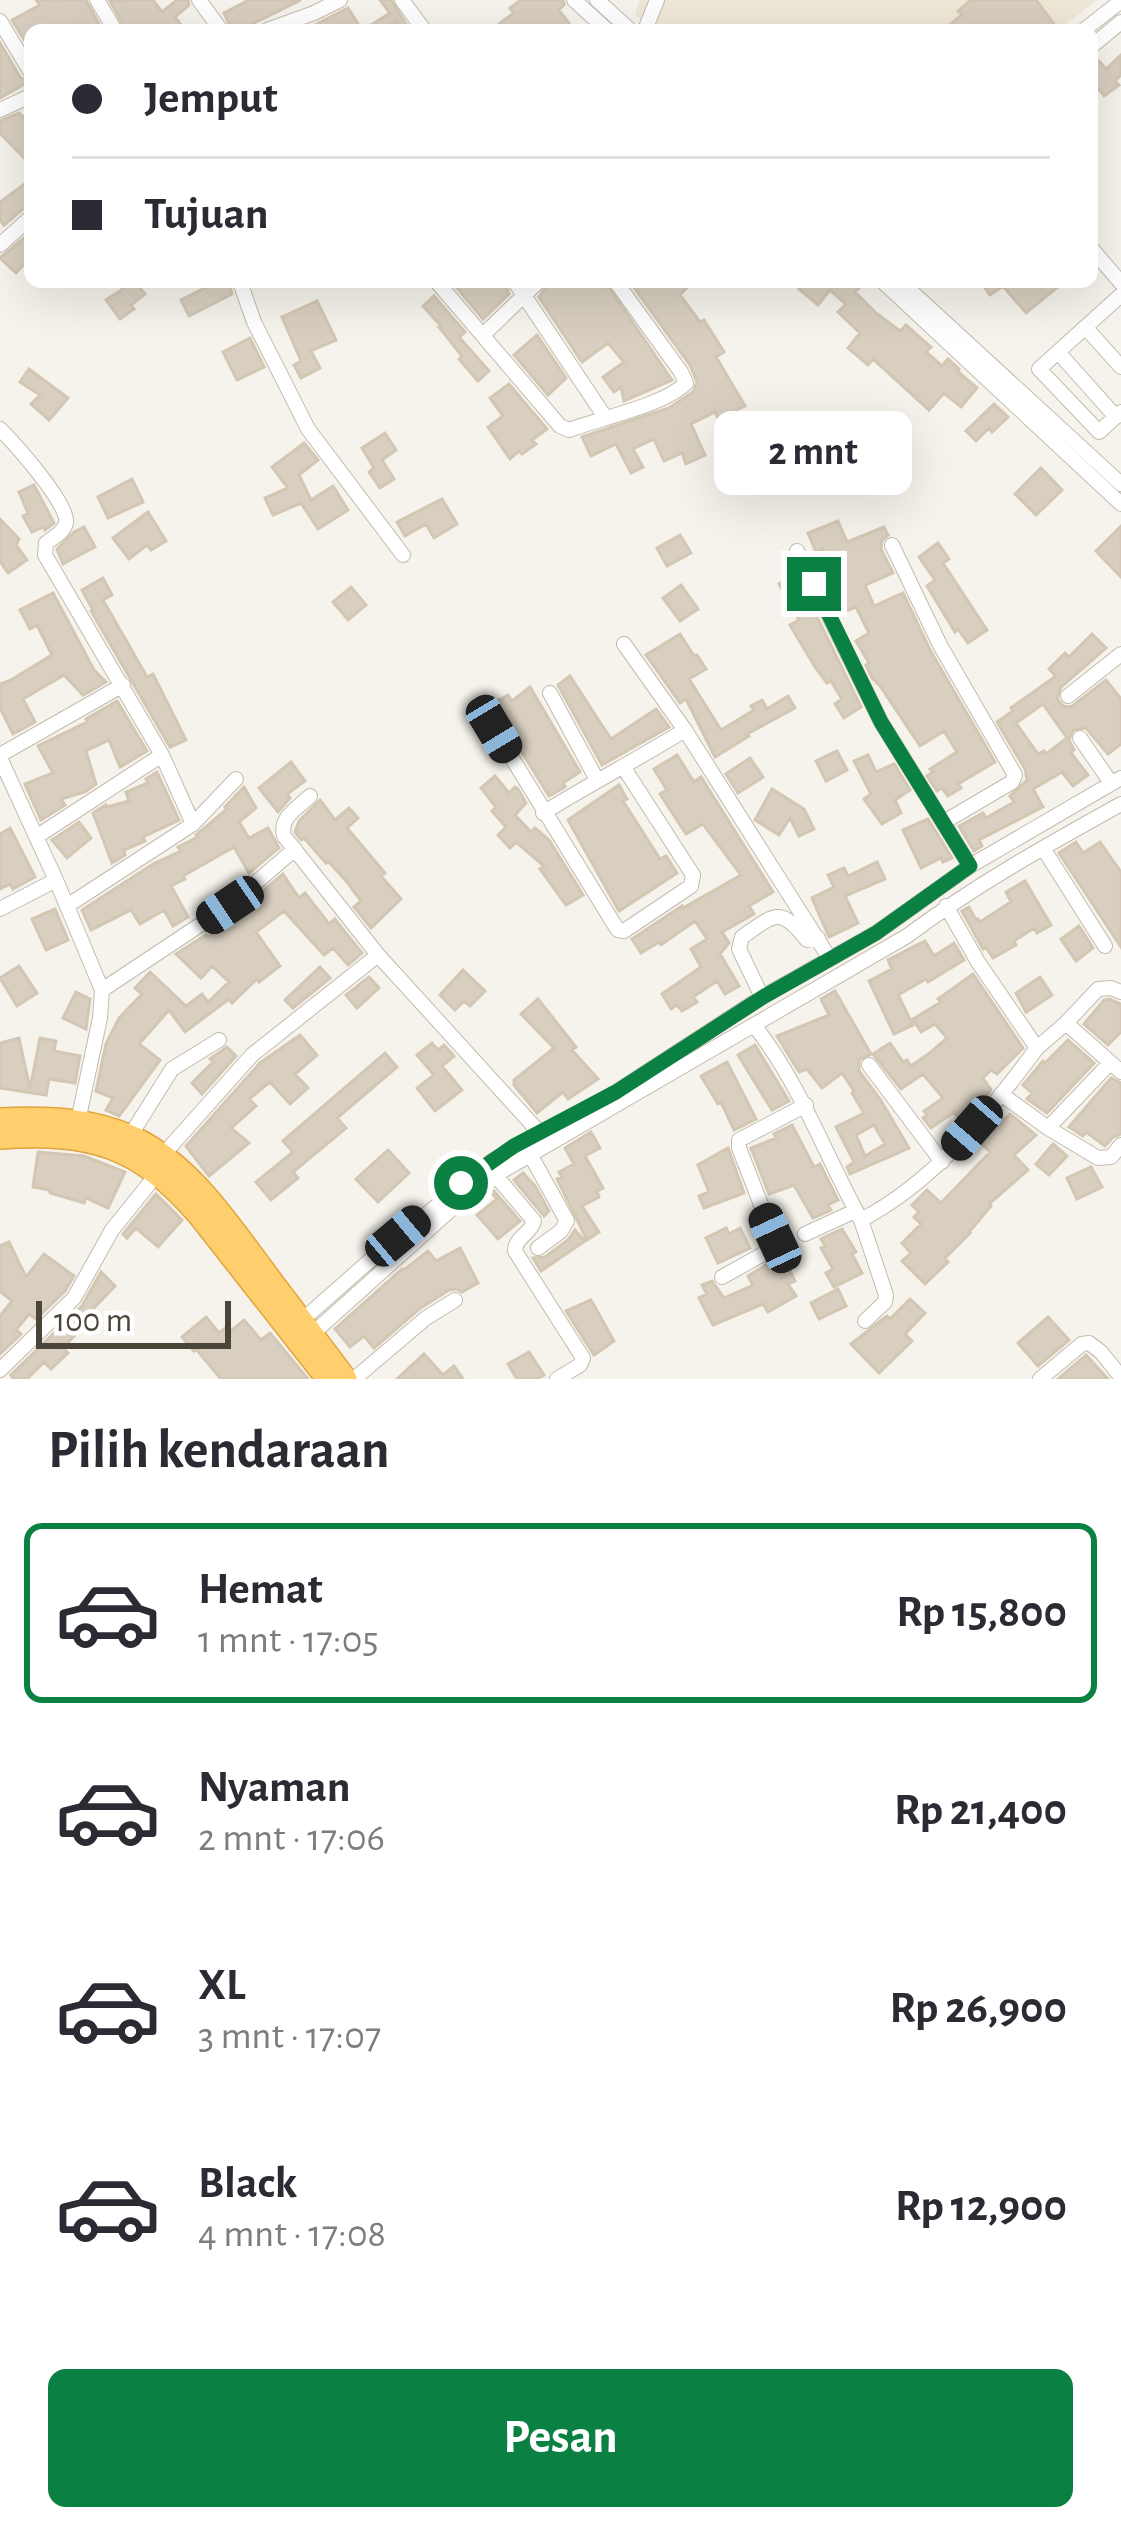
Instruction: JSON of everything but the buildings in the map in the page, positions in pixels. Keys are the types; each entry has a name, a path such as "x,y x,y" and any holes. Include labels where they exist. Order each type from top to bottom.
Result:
{"highway":[{"path":"0,1119 78,1121 130,1136 160,1165 204,1194 302,1332 327,1379"},
{"path":"0,1138 76,1138 160,1165"},
{"path":"302,1332 350,1379"}],"street":[{"path":"284,24 340,0"},
{"path":"574,0 600,24"},
{"path":"597,0 623,24"},
{"path":"1092,24 1121,1"},
{"path":"0,21 24,61"},
{"path":"0,245 24,223"},
{"path":"1098,256 1121,283"},
{"path":"241,288 308,429 403,555"},
{"path":"442,288 564,429 683,388 686,380 620,288"},
{"path":"484,334 502,318 519,288 605,416"},
{"path":"890,288 1121,484"},
{"path":"907,288 1121,504"},
{"path":"1058,352 1119,414 1099,431 1039,369 1121,295"},
{"path":"1085,327 1121,367"},
{"path":"1039,411 1060,391"},
{"path":"1053,423 1072,404"},
{"path":"0,429 30,461 65,512 66,524 46,543 45,555 162,755 193,824"},
{"path":"892,545 940,645 1015,775 1012,782 944,822"},
{"path":"797,551 881,722 970,866"},
{"path":"624,644 685,730 830,959"},
{"path":"1069,697 1121,654"},
{"path":"78,1121 102,990 0,759 123,685"},
{"path":"550,693 598,780"},
{"path":"494,729 614,924 624,931 694,881 624,768"},
{"path":"543,813 685,730"},
{"path":"302,1332 461,1183 514,1146 616,1092 763,997 848,950 970,866 1116,781 1080,738"},
{"path":"36,837 162,755"},
{"path":"67,906 193,824 236,779"},
{"path":"310,796 283,824 284,836 378,955 540,1133"},
{"path":"302,1332 496,1176 907,936 946,906 1115,807 1121,824"},
{"path":"1043,848 1106,946"},
{"path":"102,990 230,905 295,849"},
{"path":"0,909 56,880"},
{"path":"946,906 1036,1048"},
{"path":"763,997 739,949 742,938 776,917 796,924 807,940 818,938"},
{"path":"848,950 858,964"},
{"path":"0,1370 74,1298 112,1229 252,1055 378,955"},
{"path":"805,1234 877,1212 942,1162 1036,1048 1098,989 1121,992"},
{"path":"1048,1128 1116,1067 1066,1023"},
{"path":"754,1025 806,1105 858,1215 886,1294 885,1302 865,1321"},
{"path":"130,1136 172,1069 219,1040"},
{"path":"869,1065 942,1162"},
{"path":"1001,1094 1102,1159 1111,1157 1121,1145"},
{"path":"722,1277 776,1243 740,1140 806,1105"},
{"path":"531,1156 567,1221 561,1232 538,1248"},
{"path":"496,1176 534,1220 515,1251 583,1358 580,1366 557,1379"},
{"path":"350,1379 454,1300"},
{"path":"1040,1379 1088,1342 1121,1377"}],"shaded area":[{"path":"639,0 1097,0 1066,24 646,24 635,14"}],"route":[{"path":"461,1183 514,1146 616,1092 763,997 876,933 970,866 881,722 814,584"}]}
